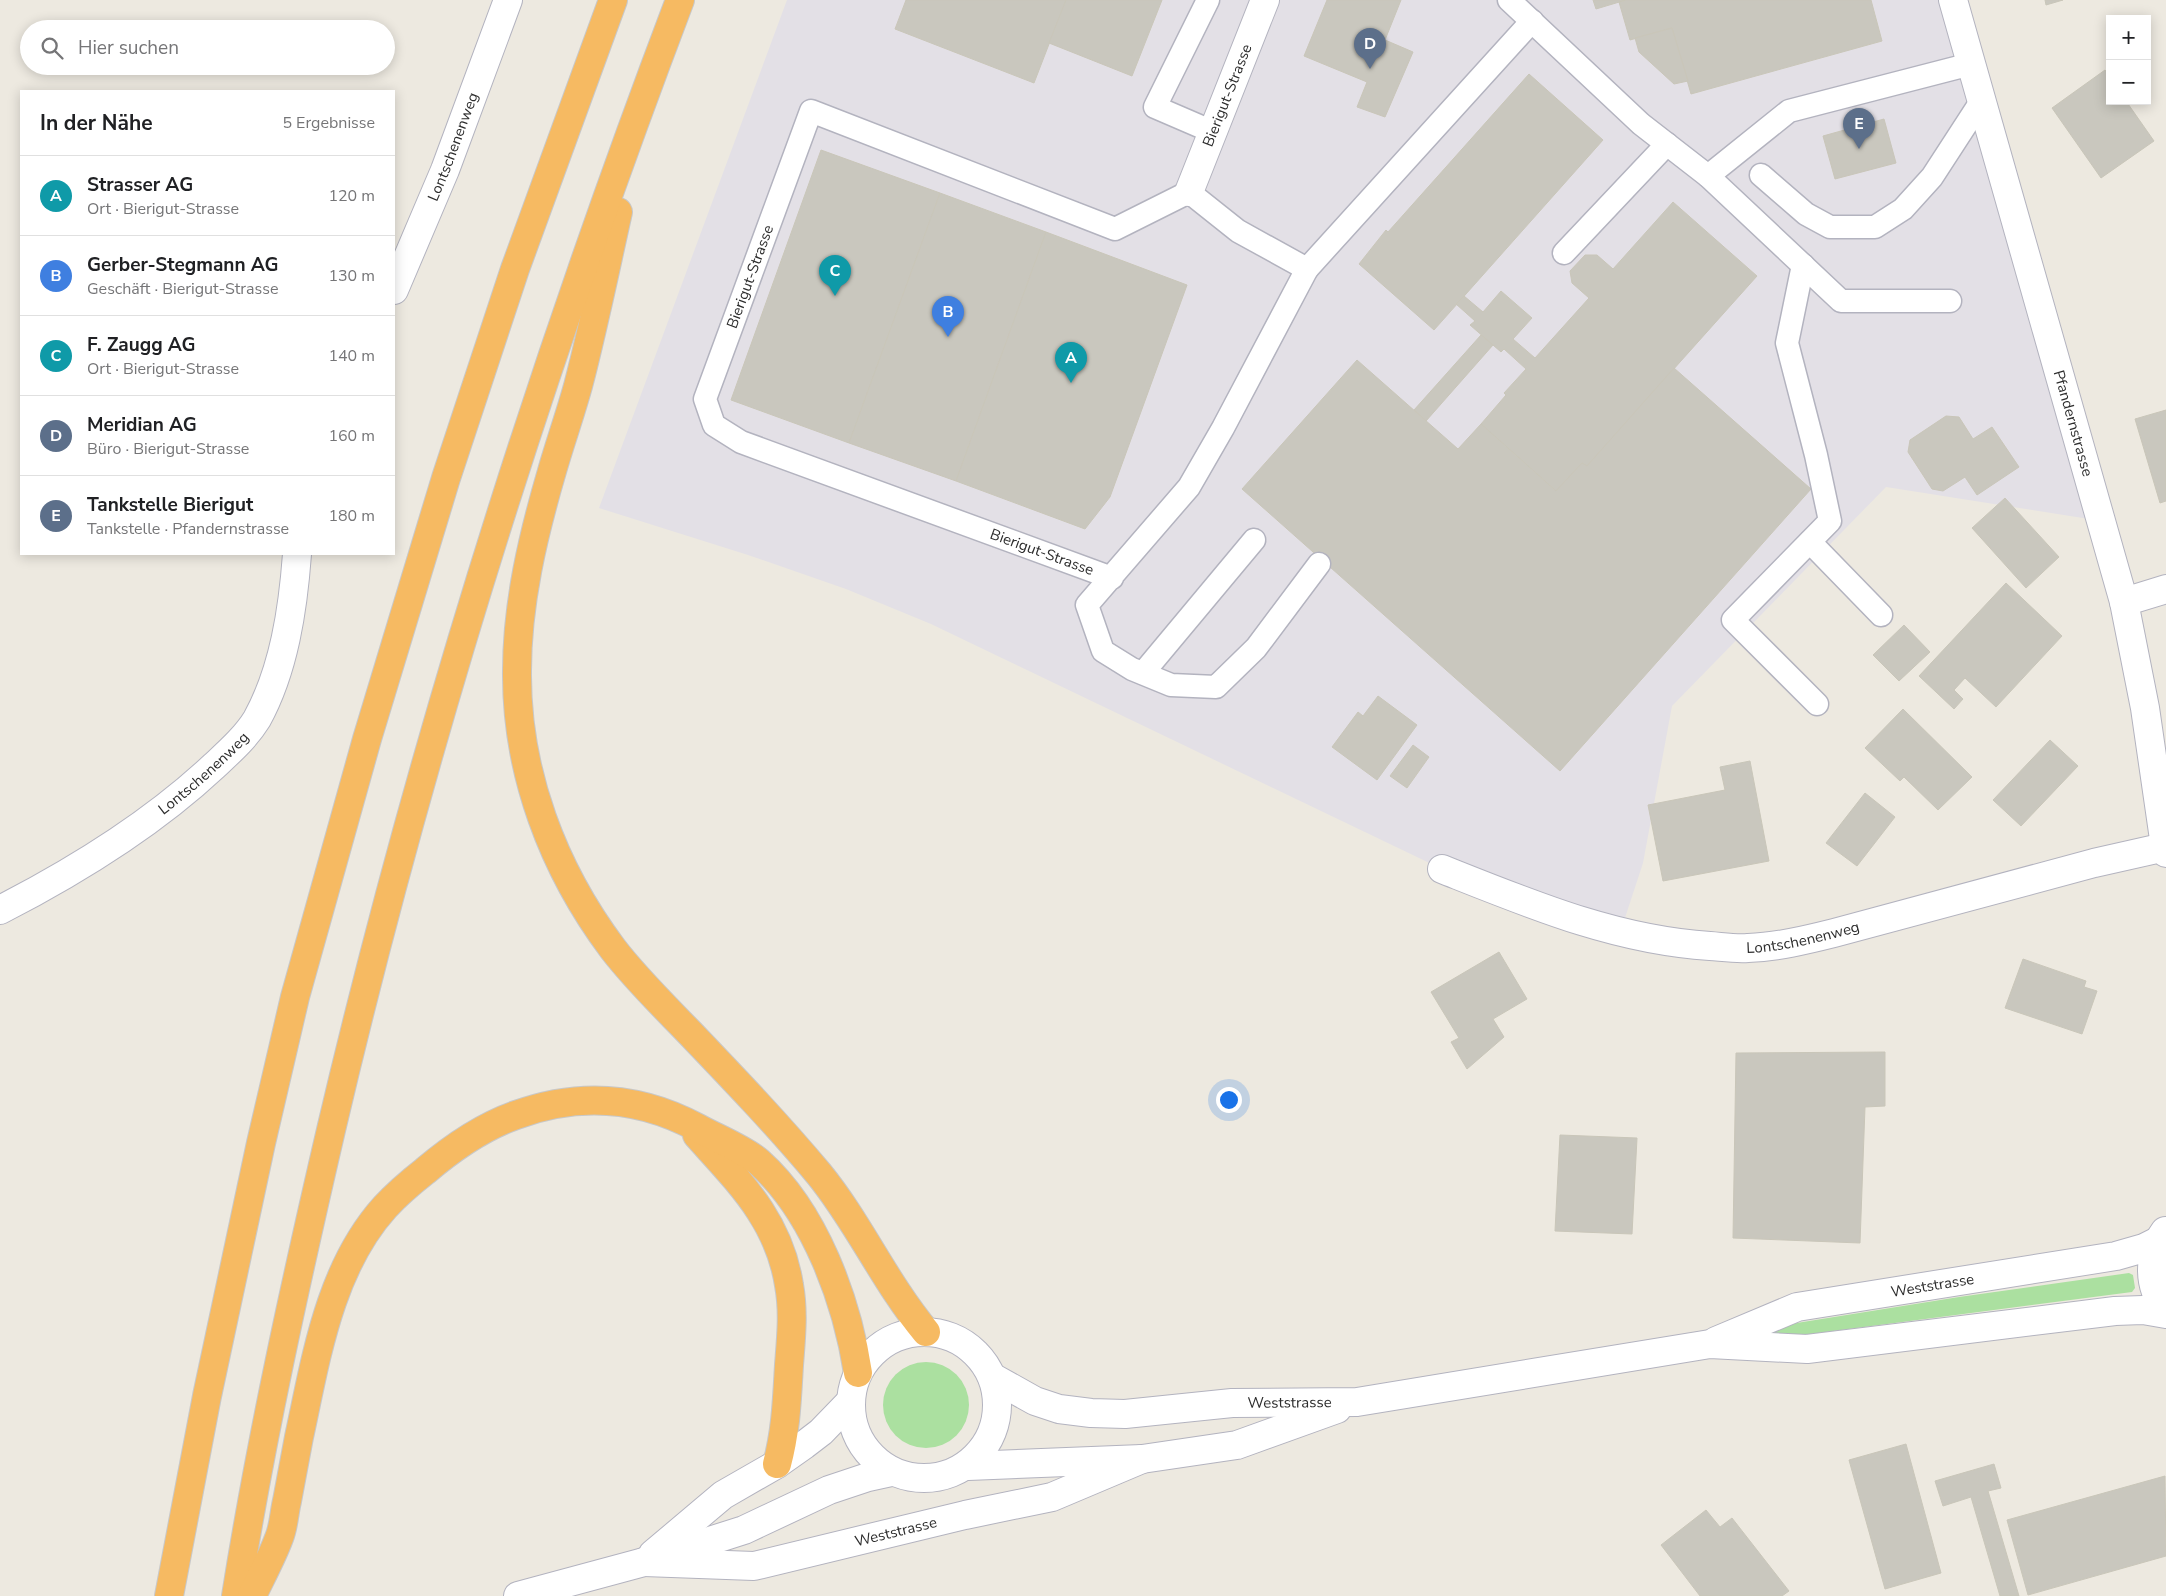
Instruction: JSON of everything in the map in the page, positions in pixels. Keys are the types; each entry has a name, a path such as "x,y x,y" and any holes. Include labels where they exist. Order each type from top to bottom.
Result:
{"highway":[{"path":"169,1596 217,1351 261,1143 295,997 367,739 446,478 515,269 613,0"},
{"path":"236,1596 248,1518 266,1427 313,1208 342,1082 400,857 455,660 508,491 576,287 680,0"},
{"path":"648,86 577,388 529,556 521,612 517,671 520,722 527,765 538,808 556,853 591,917 614,950 642,984 789,1139 822,1178 853,1222 906,1306 926,1332"},
{"path":"252,1596 280,1536 310,1383 322,1336 335,1295 353,1255 367,1231 384,1208 437,1160 472,1136 503,1120 540,1106 577,1100 615,1101 651,1108 682,1120 757,1160 787,1193 821,1249 849,1326 858,1374"},
{"path":"682,1120 735,1176 758,1204 773,1230 784,1259 790,1286 792,1313 786,1419 777,1464"}],"main road":[{"name":"Lontschenenweg","path":"395,288 445,170 508,0"},
{"name":"Bierigut-Strasse","path":"1189,192 1265,0"},
{"name":"Pfandernstrasse","path":"1953,0 2124,602 2145,708 2166,852"},
{"name":"Lontschenenweg","path":"0,910 50,885 103,852 191,787 233,748 256,720 273,686 286,633 297,555"},
{"path":"2124,602 2166,589"},
{"name":"Lontschenenweg","path":"1442,869 1515,898 1620,933 1695,945 1748,948 1791,943 1834,933 2094,863 2166,847"},
{"name":"Weststrasse","path":"1710,1344 1797,1307 2116,1256 2144,1248 2162,1235"},
{"path":"2162,1235 2153,1256 2151,1271 2159,1301 2166,1312"},
{"name":"Weststrasse","path":"992,1377 1036,1401 1059,1409 1091,1413 1125,1414 1232,1403 1357,1402 1710,1344 1807,1349 2115,1311 2144,1310 2166,1312"},
{"name":"Weststrasse","path":"911,1332 926,1332 947,1335 966,1345 981,1359 992,1377 997,1395 996,1413 992,1432 983,1448 968,1466 950,1475 929,1478 907,1477 878,1465 858,1440 854,1431 851,1400 852,1389 858,1374 871,1354 883,1344 911,1332"},
{"name":"Weststrasse","path":"644,1562 724,1495 777,1464 821,1432 851,1400"},
{"name":"Weststrasse","path":"968,1466 1142,1459 1237,1445 1357,1402"},
{"name":"Weststrasse","path":"644,1562 754,1566 965,1515 1052,1497 1142,1459"},
{"name":"Weststrasse","path":"518,1596 644,1562 744,1530 849,1483 891,1472"}],"lane":[{"path":"1208,0 1156,107 1213,132"},
{"path":"1509,0 1641,124 1708,176 1842,301 1950,301"},
{"name":"Bierigut-Strasse","path":"1143,673 1103,651 1087,605 1189,487 1223,428 1307,269 1532,22"},
{"path":"1708,176 1789,111 1971,64"},
{"path":"1762,175 1806,214 1830,227 1876,227 1903,209 1932,176 1982,100"},
{"name":"Bierigut-Strasse","path":"1112,578 741,442 714,424 705,399 811,111 1114,229 1189,192"},
{"path":"1564,254 1666,144"},
{"path":"1189,192 1238,231 1307,269"},
{"path":"1803,265 1787,343 1816,455 1830,521 1733,620 1817,704"},
{"path":"1254,540 1143,673 1170,685 1216,687 1256,648 1319,564"},
{"path":"1810,542 1881,615"}],"shaded area":[{"path":"787,0 1953,0 2102,521 1886,487 1672,706 1643,863 1620,933 1442,869 931,624 846,589 748,555 599,508"}],"green space":[{"path":"2129,1273 2133,1275 2135,1288 2132,1292 1756,1341 1753,1330 1959,1297"},
{"path":"926,1362 942,1365 950,1369 962,1381 966,1389 969,1405 966,1421 962,1429 950,1441 942,1445 926,1448 910,1445 902,1441 890,1429 886,1421 883,1405 886,1389 890,1381 902,1369 910,1365"}],"building":[{"path":"906,0 1066,0 1034,83 895,29"},
{"path":"1066,0 1162,0 1132,76 1049,43"},
{"path":"1327,0 1401,0 1385,40 1413,52 1385,117 1357,107 1367,82 1304,56"},
{"path":"1593,0 1626,0 1596,9"},
{"path":"1626,0 1871,0 1882,41 1691,94 1672,28 1630,40 1619,2"},
{"path":"2045,0 2063,0 2046,5"},
{"path":"1672,28 1688,81 1674,84 1639,52 1635,38"},
{"path":"2105,70 2106,105 2129,105 2154,141 2101,178 2052,108"},
{"path":"1529,74 1603,140 1434,330 1359,264 1386,230 1388,232"},
{"path":"1884,119 1896,163 1835,179 1823,136"},
{"path":"821,150 940,193 849,443 731,400"},
{"path":"940,193 1046,232 956,481 849,443"},
{"path":"1673,202 1757,276 1587,466 1582,463 1556,491 1481,424 1506,395 1504,393 1526,369 1504,349 1501,352 1470,325 1475,321 1456,304 1464,296 1483,312 1501,291 1532,318 1513,339 1535,358 1589,298 1572,283 1570,271 1585,255 1597,255 1613,269"},
{"path":"1046,232 1187,285 1110,497 1085,529 956,481"},
{"path":"1481,335 1493,345 1426,421 1414,410"},
{"path":"1357,360 1458,449 1481,424 1556,491 1582,463 1587,466 1674,368 1811,489 1560,771 1242,489"},
{"path":"2166,410 2166,501 2160,503 2135,419"},
{"path":"1946,416 1959,417 1973,439 1992,427 2019,467 1977,495 1965,477 1943,491 1932,489 1908,452 1910,440"},
{"path":"2005,498 2059,557 2026,588 1972,528"},
{"path":"2006,583 2062,636 1996,707 1965,678 1954,690 1963,699 1954,709 1919,676"},
{"path":"1904,625 1930,652 1899,681 1873,655"},
{"path":"1378,696 1417,725 1377,780 1332,747 1358,712 1363,716"},
{"path":"1903,709 1972,777 1938,810 1904,777 1900,781 1865,748"},
{"path":"2050,740 2078,766 2021,826 1993,800"},
{"path":"1413,745 1429,757 1407,788 1390,776"},
{"path":"1750,761 1769,861 1663,881 1648,805 1725,790 1720,767"},
{"path":"1865,793 1895,817 1857,866 1826,843"},
{"path":"1499,952 1527,999 1493,1019 1504,1037 1467,1069 1451,1042 1459,1038 1431,992"},
{"path":"2023,959 2086,981 2084,987 2097,991 2082,1034 2005,1008"},
{"path":"1885,1052 1885,1106 1865,1107 1860,1243 1733,1238 1736,1053"},
{"path":"1560,1135 1637,1138 1632,1234 1555,1231"},
{"path":"1906,1444 1941,1573 1885,1589 1849,1460"},
{"path":"1994,1464 2001,1488 1988,1491 2019,1596 2000,1596 1971,1497 1943,1506 1935,1481"},
{"path":"2165,1476 2166,1556 2028,1595 2007,1520"},
{"path":"1706,1510 1720,1527 1732,1518 1789,1591 1782,1596 1700,1596 1661,1545"}],"place":[{"name":"Meridian AG","path":"1370,69"},
{"name":"Tankstelle Bierigut","path":"1859,149"},
{"name":"F. Zaugg AG","path":"835,296"},
{"name":"Gerber-Stegmann AG","path":"948,337"},
{"name":"Strasser AG","path":"1071,383"}]}
